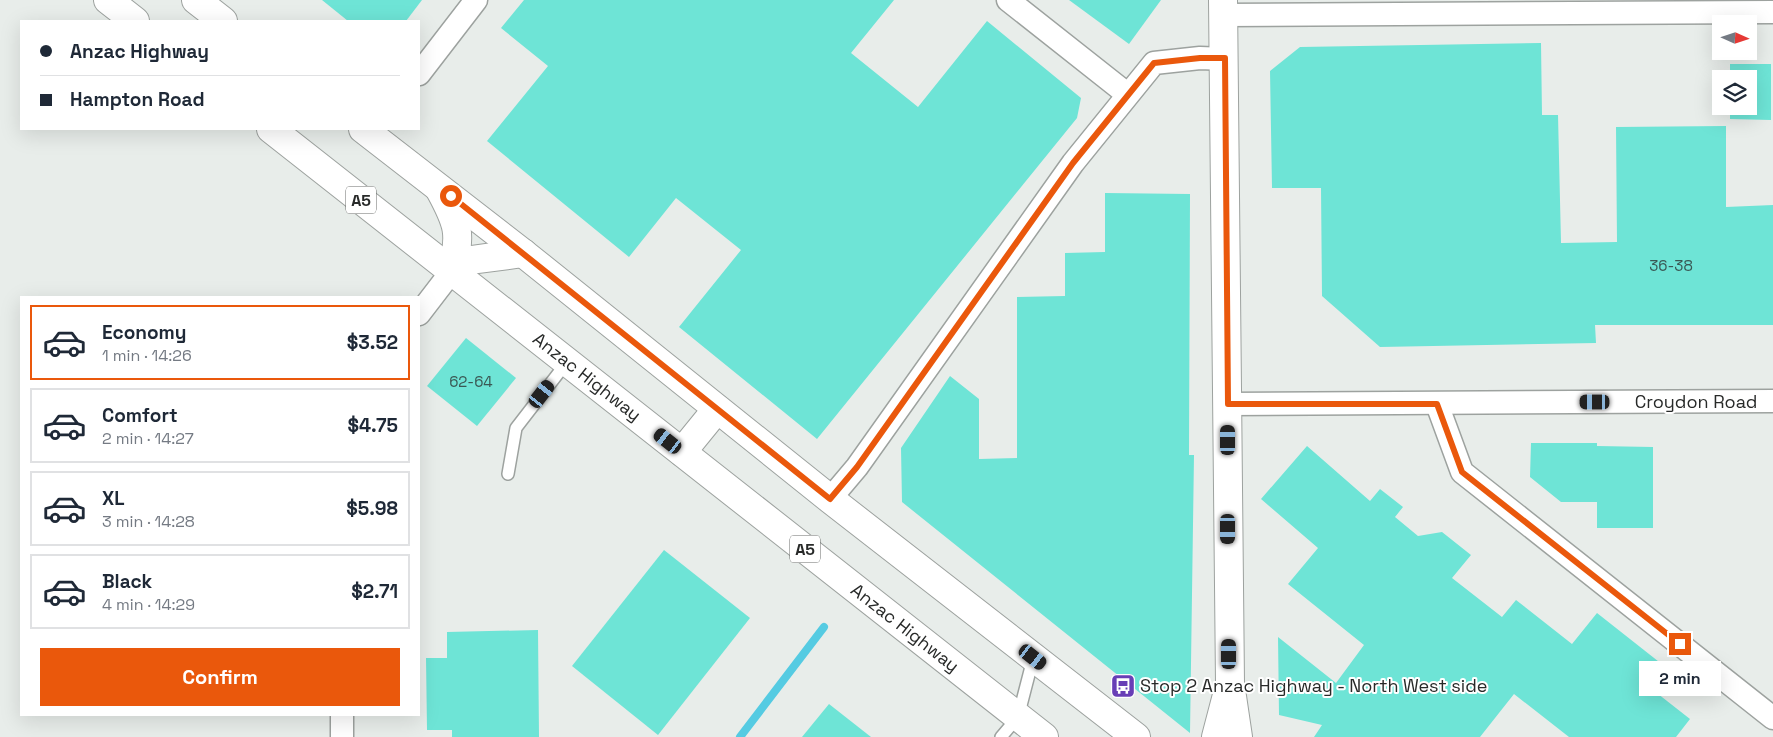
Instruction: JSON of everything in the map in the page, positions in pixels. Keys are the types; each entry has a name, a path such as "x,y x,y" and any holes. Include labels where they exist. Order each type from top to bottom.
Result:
{"main road":[{"path":"108,0 134,20"},
{"path":"196,0 222,20"},
{"path":"1223,7 1230,683 1238,737"},
{"name":"Anzac Highway","path":"271,130 682,452 1010,727 1044,737"},
{"path":"371,131 830,499 1136,737"},
{"path":"437,185 453,214 458,234 459,245 452,271"},
{"path":"452,271 471,260 523,253"},
{"path":"682,452 717,409"},
{"path":"1216,737 1230,683"}],"street":[{"path":"420,73 476,0"},
{"path":"1008,0 1127,94"},
{"path":"1223,7 1773,12"},
{"path":"830,499 857,467 1073,163 1154,63 1200,58 1225,58"},
{"path":"420,313 452,271"},
{"name":"Croydon Road","path":"1228,404 1773,401"},
{"path":"1437,404 1462,472 1773,718"},
{"path":"342,716 342,737"}],"lane":[{"path":"508,474 516,428 567,362"},
{"path":"1010,727 1033,657"}],"building":[{"path":"322,0 422,0 407,20 347,20"},
{"path":"524,0 894,0 851,53 918,107 987,21 1081,98 1077,118 817,439 679,327 741,250 676,198 629,257 487,141 548,66 501,28"},
{"path":"1069,0 1161,0 1129,44"},
{"path":"1541,43 1542,115 1558,115 1561,243 1617,242 1616,127 1726,126 1726,207 1773,205 1773,325 1595,325 1596,343 1380,347 1322,296 1321,188 1272,188 1270,71 1300,47"},
{"path":"1730,64 1771,64 1771,120 1730,119 1730,115 1757,115 1757,70 1730,70"},
{"path":"1105,193 1190,194 1189,455 1194,455 1190,733 902,502 901,448 950,376 979,399 979,459 1017,458 1017,297 1065,296 1065,253 1105,252"},
{"path":"466,338 516,378 477,426 427,386"},
{"path":"1531,443 1597,443 1597,446 1653,447 1653,528 1597,528 1597,502 1561,502 1530,477"},
{"path":"1307,446 1370,501 1380,489 1403,507 1395,517 1418,536 1442,532 1471,555 1452,578 1502,617 1516,600 1572,644 1597,613 1668,669 1653,690 1690,719 1676,737 1569,737 1514,694 1480,737 1314,737 1322,725 1279,715 1278,637 1336,683 1364,645 1288,584 1318,548 1261,499"},
{"path":"664,550 750,618 658,735 572,666"},
{"path":"538,630 539,737 452,737 452,730 427,730 426,658 447,658 447,632"},
{"path":"829,704 871,737 802,737"}],"waterway":[{"path":"740,737 824,627"}],"place":[{"name":"Stop 2 Anzac Highway - North West side","path":"1123,686"}],"route":[{"path":"451,196 830,499 857,467 1073,163 1154,63 1200,58 1225,58 1228,404 1437,404 1462,472 1680,644"}]}
